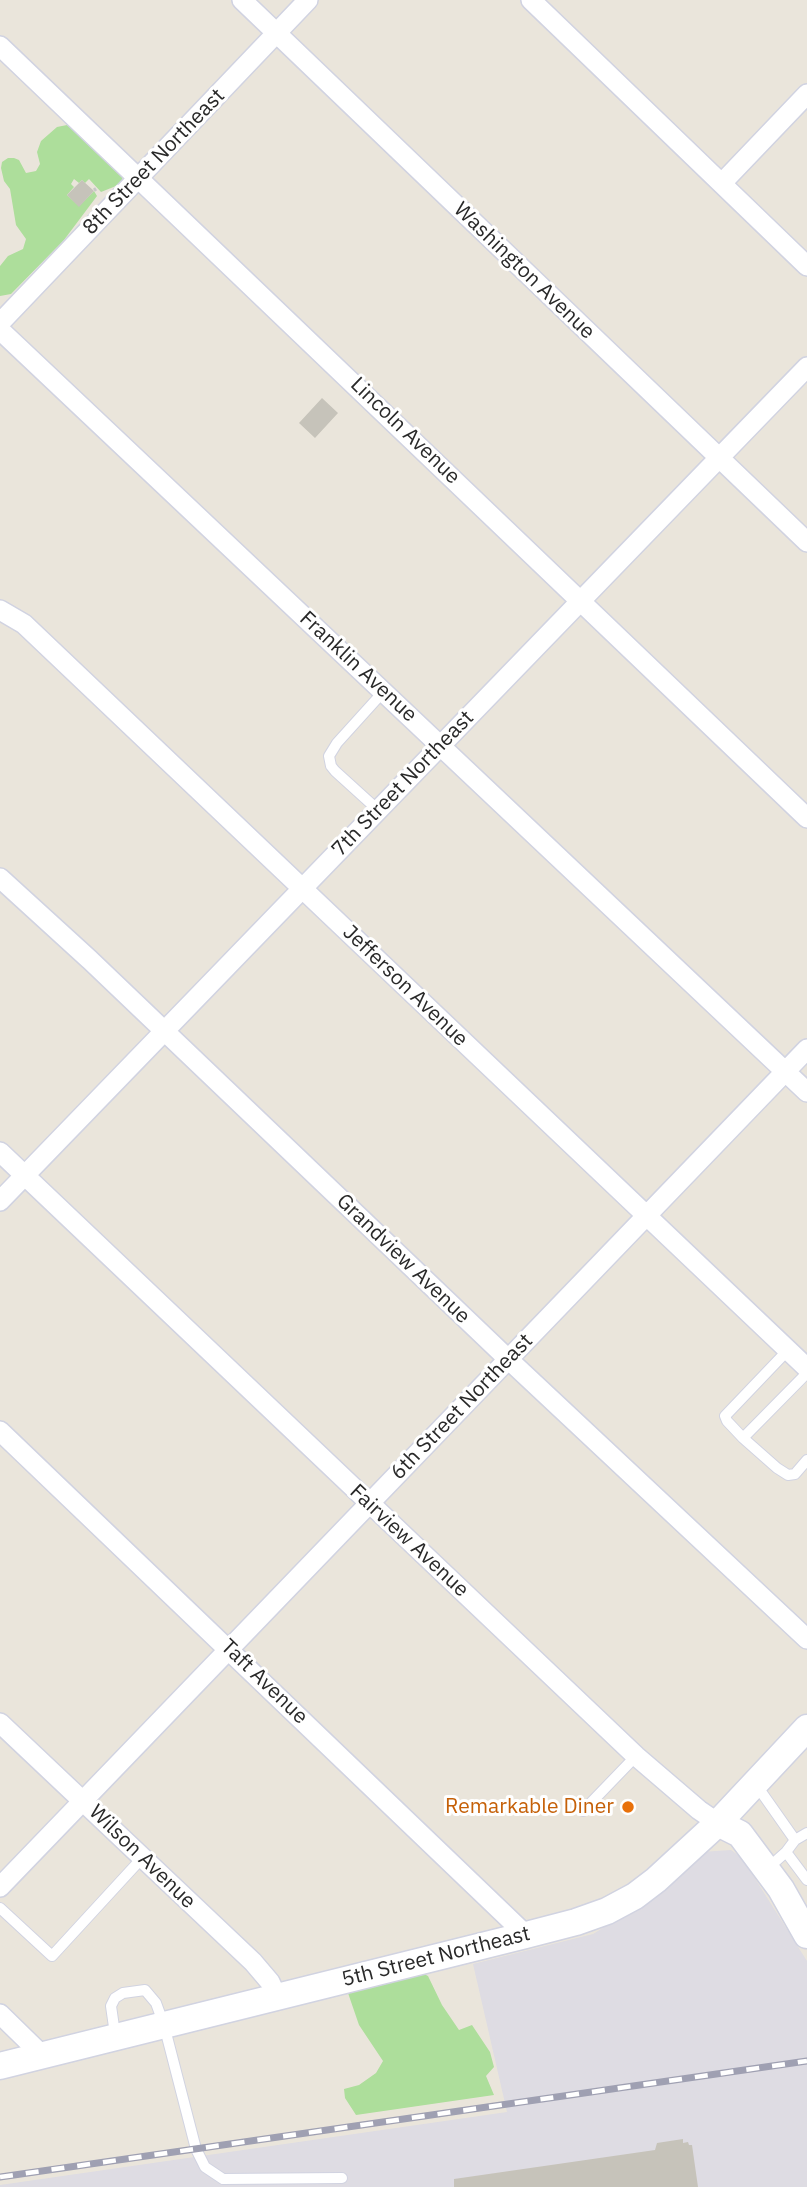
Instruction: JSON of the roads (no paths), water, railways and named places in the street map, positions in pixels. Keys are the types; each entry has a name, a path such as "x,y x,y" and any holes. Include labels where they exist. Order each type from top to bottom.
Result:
{"main road":[{"name":"5th Street Northeast","path":"0,2066 526,1935 607,1911 656,1880 718,1823 807,1728"},
{"name":"Fairview Avenue","path":"718,1823 740,1834 776,1861 807,1935"}],"street":[{"name":"Washington Avenue","path":"242,0 807,542"},
{"name":"8th Street Northeast","path":"0,323 308,0"},
{"path":"531,0 807,266"},
{"name":"Lincoln Avenue","path":"0,46 807,818"},
{"path":"722,183 807,94"},
{"name":"Franklin Avenue","path":"0,330 807,1092"},
{"name":"7th Street Northeast","path":"0,1201 807,367"},
{"name":"Jefferson Avenue","path":"0,610 24,624 807,1370"},
{"name":"Grandview Avenue","path":"0,878 807,1639"},
{"name":"6th Street Northeast","path":"0,1887 807,1049"},
{"name":"Fairview Avenue","path":"0,1152 636,1756 718,1823"},
{"name":"Taft Avenue","path":"0,1431 526,1935"},
{"name":"Wilson Avenue","path":"0,1723 253,1962 270,1982 277,1997"},
{"path":"0,2014 42,2055"}],"lane":[{"path":"378,810 335,771 331,766 330,756 337,743 384,691"},
{"path":"788,1350 725,1416 743,1438 788,1475 794,1474 807,1460"},
{"path":"743,1438 807,1370"},
{"path":"583,1811 636,1756"},
{"path":"755,1783 795,1840"},
{"path":"807,1833 795,1840 776,1861 807,1880"},
{"path":"0,1908 52,1956 143,1857"},
{"path":"115,2038 111,2006 122,1993 145,1990 156,2003 164,2025 196,2149 205,2167 223,2179 342,2178"}],"railway":[{"path":"0,2177 807,2061"}],"place":[{"name":"Remarkable Diner","path":"628,1807"}]}
